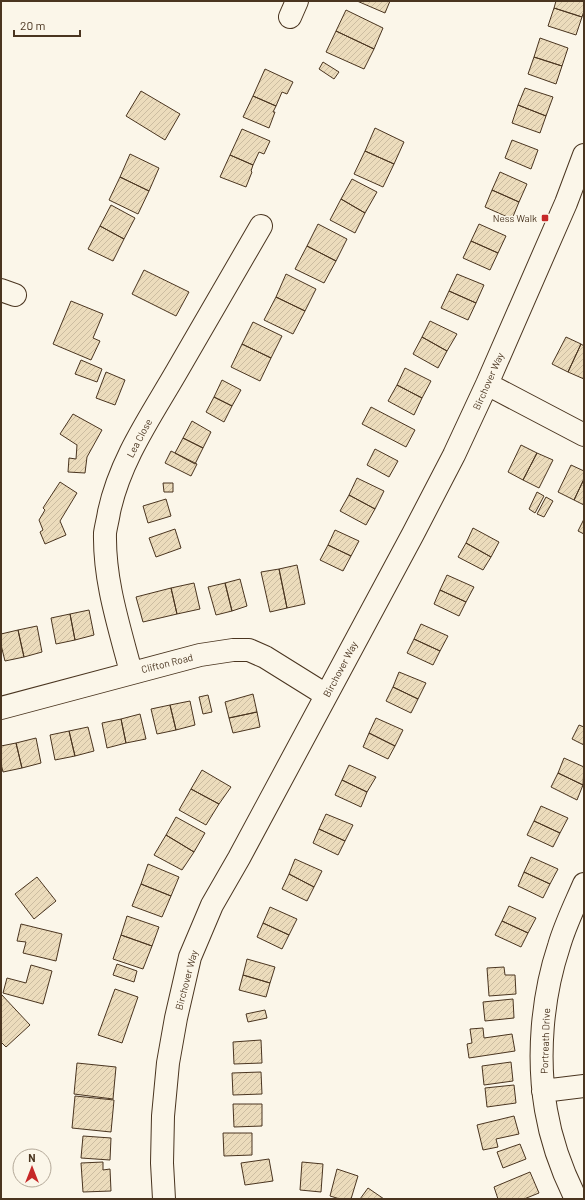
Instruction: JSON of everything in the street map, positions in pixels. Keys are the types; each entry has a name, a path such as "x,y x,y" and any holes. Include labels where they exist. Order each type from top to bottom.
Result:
{"street":[{"name":"Birchover Way","path":"164,1199 162,1116 168,1063 176,1018 190,957 212,905 239,858 454,455 487,384 566,203 584,155"},
{"name":"Lea Close","path":"131,672 110,589 106,560 105,531 113,494 126,461 144,427 261,226"},
{"path":"487,384 584,435"},
{"name":"Clifton Road","path":"1,708 200,654 233,650 249,650 265,657 326,695"},
{"name":"Portreath Drive","path":"576,1199 566,1178 554,1144 543,1091 542,1056 543,1031 549,987 558,948 584,884"},
{"path":"543,1091 584,1086"}],"building":[{"path":"357,1 390,1 385,13"},
{"path":"556,1 584,1 584,11 582,17 554,8"},
{"path":"554,8 582,17 576,35 548,26"},
{"path":"346,10 383,28 374,49 336,31"},
{"path":"336,31 374,49 364,69 326,52"},
{"path":"540,38 568,48 562,66 534,57"},
{"path":"534,57 562,66 556,84 528,74"},
{"path":"323,62 339,72 334,79 319,69"},
{"path":"265,69 293,82 287,94 282,92 276,106 253,96"},
{"path":"525,88 553,97 546,116 518,105"},
{"path":"141,91 180,114 165,140 126,116"},
{"path":"253,96 276,106 269,128 243,117"},
{"path":"518,105 546,116 540,133 512,123"},
{"path":"375,128 404,142 394,164 365,151"},
{"path":"242,129 270,141 264,154 259,152 253,165 230,155"},
{"path":"512,140 538,150 531,169 505,158"},
{"path":"365,151 394,164 383,187 354,174"},
{"path":"130,154 159,168 149,191 120,177"},
{"path":"230,155 253,165 246,187 220,177"},
{"path":"500,172 527,184 519,202 492,190"},
{"path":"120,177 149,191 138,214 109,200"},
{"path":"352,179 377,192 365,213 341,199"},
{"path":"492,190 519,202 512,219 485,207"},
{"path":"341,199 365,213 355,233 330,220"},
{"path":"111,205 135,218 124,239 100,226"},
{"path":"318,224 347,239 336,261 307,246"},
{"path":"479,224 506,236 498,253 471,241"},
{"path":"100,226 124,239 113,261 88,249"},
{"path":"471,241 498,253 490,270 463,258"},
{"path":"307,246 336,261 324,283 295,269"},
{"path":"144,270 189,292 176,316 132,294"},
{"path":"286,274 316,289 305,311 276,297"},
{"path":"457,274 484,285 476,303 449,291"},
{"path":"449,291 476,303 468,320 441,308"},
{"path":"276,297 305,311 293,334 264,320"},
{"path":"71,301 103,314 93,338 100,341 91,360 53,344"},
{"path":"430,321 457,334 447,351 422,337"},
{"path":"253,322 282,336 271,358 242,344"},
{"path":"422,337 447,351 438,368 413,354"},
{"path":"566,337 581,344 568,372 552,364"},
{"path":"242,344 271,358 260,381 231,367"},
{"path":"581,344 584,346 584,379 568,372"},
{"path":"81,360 102,369 97,382 75,374"},
{"path":"405,368 431,381 422,398 397,385"},
{"path":"106,372 125,380 115,405 96,398"},
{"path":"222,380 241,390 232,406 214,397"},
{"path":"397,385 422,398 414,415 388,401"},
{"path":"214,397 232,406 224,422 206,412"},
{"path":"371,407 415,430 406,447 362,424"},
{"path":"73,414 102,430 87,457 85,473 68,472 69,458 76,459 77,445 60,434"},
{"path":"192,421 211,432 203,448 183,438"},
{"path":"183,438 203,448 195,464 175,453"},
{"path":"521,445 537,453 523,480 508,472"},
{"path":"375,449 398,461 389,477 367,465"},
{"path":"171,451 197,464 191,476 165,463"},
{"path":"537,453 553,460 539,488 523,480"},
{"path":"571,465 584,471 584,479 574,500 558,492"},
{"path":"357,478 384,491 375,509 349,495"},
{"path":"584,479 584,505 574,500"},
{"path":"60,482 77,493 60,521 66,535 45,544 40,532 43,530 39,520 45,510 43,508"},
{"path":"163,483 173,483 173,492 164,492"},
{"path":"537,492 544,496 535,513 529,509"},
{"path":"349,495 375,509 366,525 340,511"},
{"path":"546,497 553,501 544,517 537,514"},
{"path":"166,499 171,516 148,523 143,506"},
{"path":"584,519 584,534 578,531"},
{"path":"473,528 499,542 491,557 466,543"},
{"path":"175,529 181,548 156,557 149,538"},
{"path":"335,530 359,541 351,556 328,545"},
{"path":"466,543 491,557 483,570 458,557"},
{"path":"328,545 351,556 343,571 320,560"},
{"path":"297,565 305,604 287,608 279,569"},
{"path":"279,569 287,608 270,612 261,572"},
{"path":"447,575 474,587 466,602 440,590"},
{"path":"240,579 247,606 232,611 225,583"},
{"path":"194,583 200,609 177,614 171,588"},
{"path":"225,583 232,611 216,615 208,587"},
{"path":"171,588 177,614 143,622 136,597"},
{"path":"440,590 466,602 459,616 434,604"},
{"path":"89,610 94,635 75,640 70,614"},
{"path":"70,614 75,640 56,644 51,618"},
{"path":"421,624 448,636 440,651 414,639"},
{"path":"37,626 42,652 24,657 18,630"},
{"path":"18,630 24,657 5,661 1,645 1,634"},
{"path":"414,639 440,651 433,665 407,653"},
{"path":"399,672 426,683 418,699 393,687"},
{"path":"393,687 418,699 411,713 386,701"},
{"path":"253,694 257,712 229,718 225,702"},
{"path":"208,695 212,712 203,714 199,697"},
{"path":"190,701 195,725 176,730 170,705"},
{"path":"170,705 176,730 157,734 151,709"},
{"path":"257,712 260,727 233,733 229,718"},
{"path":"140,714 146,739 126,743 121,719"},
{"path":"376,718 403,730 395,746 369,733"},
{"path":"121,719 126,743 107,748 102,723"},
{"path":"579,725 584,727 584,745 572,739"},
{"path":"88,727 94,751 75,756 69,731"},
{"path":"69,731 75,756 55,760 50,735"},
{"path":"369,733 395,746 388,759 363,747"},
{"path":"36,738 41,763 22,768 16,743"},
{"path":"16,743 22,768 3,772 1,764 1,746"},
{"path":"564,758 584,767 583,785 558,773"},
{"path":"349,765 376,777 367,792 342,780"},
{"path":"202,770 231,787 219,804 191,789"},
{"path":"558,773 583,785 577,800 551,787"},
{"path":"342,780 367,792 361,807 335,795"},
{"path":"191,789 219,804 206,825 179,810"},
{"path":"541,806 568,818 560,833 534,821"},
{"path":"326,814 353,825 345,841 319,829"},
{"path":"176,817 205,833 194,852 166,835"},
{"path":"534,821 560,833 553,847 527,835"},
{"path":"319,829 345,841 338,855 313,843"},
{"path":"166,835 194,852 182,870 154,855"},
{"path":"531,857 558,869 550,884 524,872"},
{"path":"295,859 322,871 314,887 289,874"},
{"path":"148,864 179,877 171,896 141,884"},
{"path":"524,872 550,884 543,898 518,886"},
{"path":"289,874 314,887 307,901 282,889"},
{"path":"37,877 56,901 34,919 15,894"},
{"path":"141,884 171,896 162,917 132,906"},
{"path":"509,906 536,918 528,933 502,921"},
{"path":"270,907 297,919 289,935 263,923"},
{"path":"127,916 159,927 152,946 121,935"},
{"path":"502,921 528,933 521,947 495,935"},
{"path":"263,923 289,935 282,949 257,937"},
{"path":"21,924 62,934 56,961 23,953 26,942 17,941"},
{"path":"121,935 152,946 143,969 113,959"},
{"path":"247,959 275,967 270,983 243,975"},
{"path":"117,964 137,971 134,982 113,975"},
{"path":"31,965 52,971 43,1004 3,993 7,978 26,983"},
{"path":"504,967 505,975 515,975 516,994 489,996 487,968"},
{"path":"243,975 270,983 266,997 239,990"},
{"path":"115,989 138,997 122,1043 98,1035"},
{"path":"1,994 30,1025 6,1047 1,1042"},
{"path":"513,999 514,1018 485,1021 483,1002"},
{"path":"265,1010 267,1018 248,1022 246,1014"},
{"path":"483,1028 484,1038 512,1034 515,1051 469,1058 467,1044 472,1043 470,1029"},
{"path":"261,1040 262,1063 234,1064 233,1042"},
{"path":"511,1062 513,1081 484,1085 482,1066"},
{"path":"77,1063 116,1067 113,1099 74,1094"},
{"path":"261,1072 262,1094 233,1095 232,1073"},
{"path":"514,1085 516,1103 487,1107 485,1088"},
{"path":"75,1096 114,1100 111,1132 72,1128"},
{"path":"233,1104 262,1104 262,1126 234,1127"},
{"path":"514,1116 519,1134 496,1139 498,1147 483,1150 477,1125"},
{"path":"223,1133 252,1133 252,1155 224,1156"},
{"path":"83,1136 111,1138 110,1160 81,1158"},
{"path":"520,1144 526,1159 503,1168 497,1152"},
{"path":"269,1159 273,1181 245,1185 241,1163"},
{"path":"103,1162 103,1170 110,1169 111,1191 83,1192 81,1163"},
{"path":"302,1162 323,1164 321,1192 300,1190"},
{"path":"337,1169 358,1176 351,1199 340,1199 330,1196"},
{"path":"530,1172 539,1193 524,1199 498,1199 494,1187"},
{"path":"368,1188 384,1199 360,1199"}],"place":[{"name":"Ness Walk","path":"545,218"}]}
